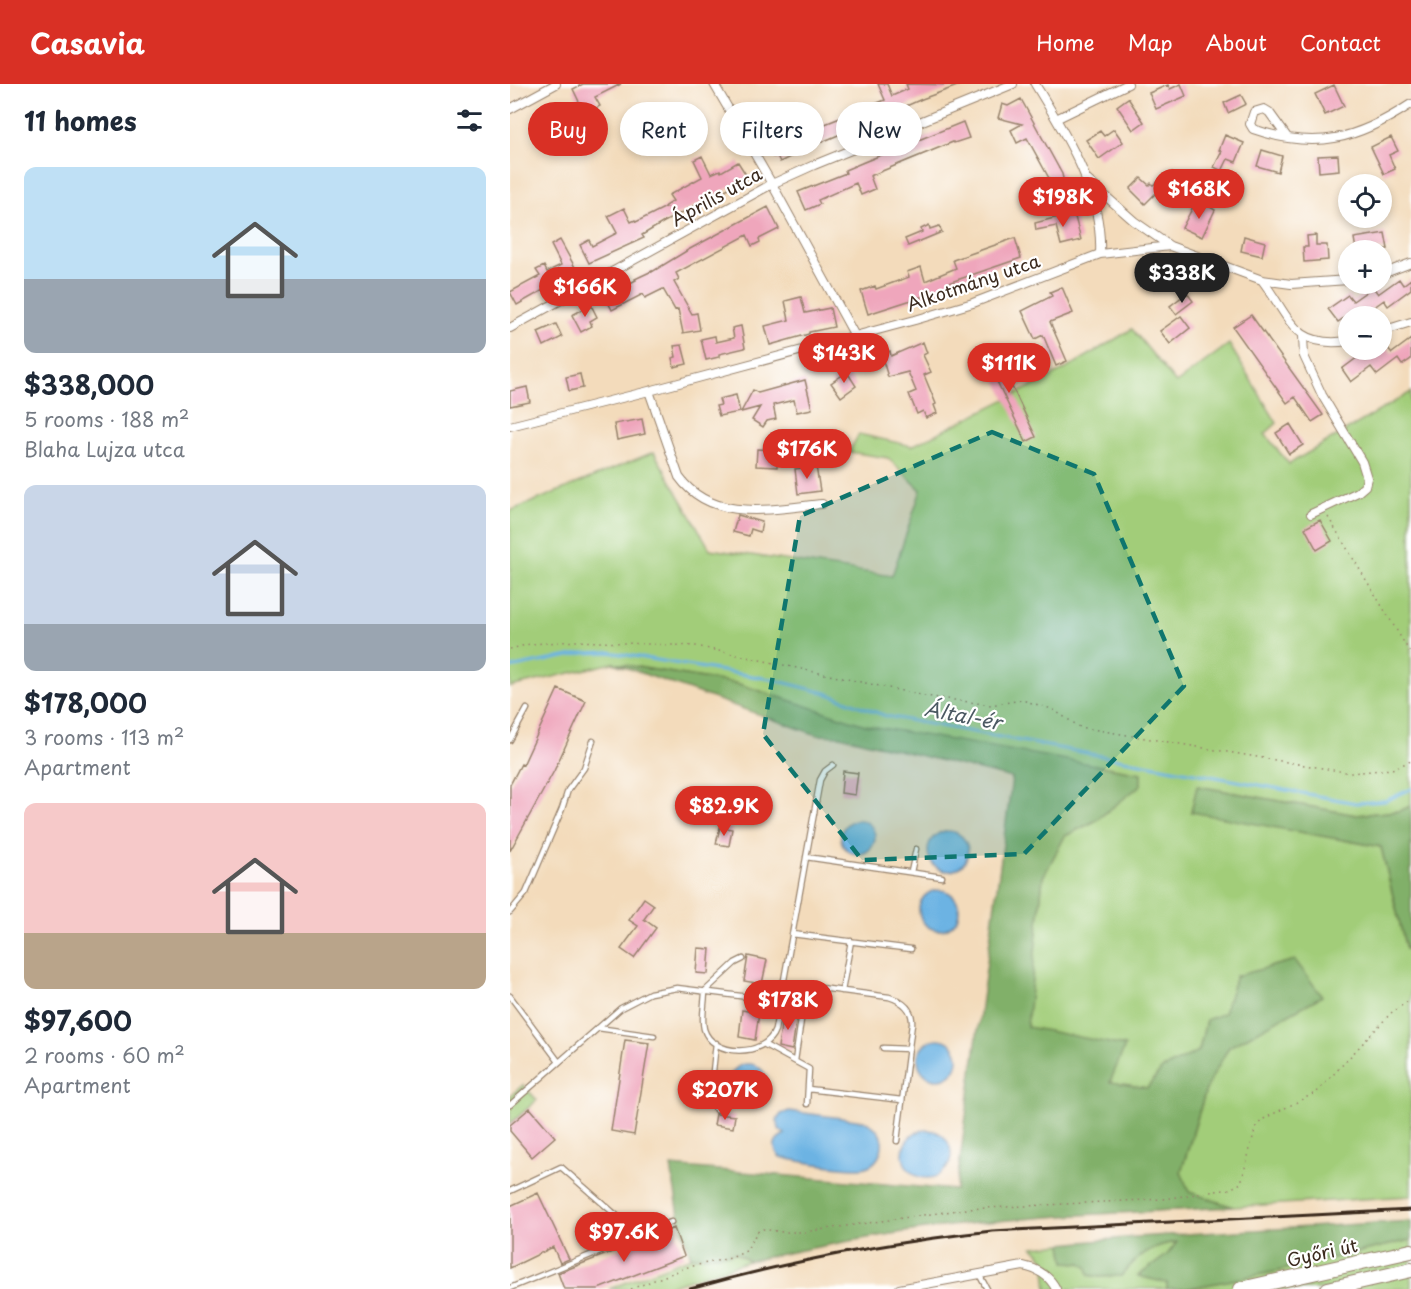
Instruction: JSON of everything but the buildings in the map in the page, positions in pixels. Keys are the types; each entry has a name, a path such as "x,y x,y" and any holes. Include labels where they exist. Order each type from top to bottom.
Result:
{"main road":[{"name":"Győri út","path":"1240,1289 1411,1251"},
{"name":"Győri út","path":"1328,1289 1411,1270"}],"street":[{"path":"510,109 556,84"},
{"path":"714,84 855,336"},
{"name":"Április utca","path":"510,328 772,184 1013,84"},
{"path":"1035,84 1056,119 1085,178 1098,217 1100,254"},
{"path":"1056,119 1128,84"},
{"path":"1287,137 1312,140 1346,137 1379,124 1411,104"},
{"path":"1085,178 1134,221 1170,246 1262,280 1291,284 1338,281"},
{"name":"Alkotmány utca","path":"510,426 649,391 973,303 1100,254 1170,246"},
{"path":"1392,270 1411,263"},
{"path":"1262,280 1285,316 1303,336 1320,342 1338,342"},
{"path":"1392,328 1411,321"},
{"path":"1303,336 1304,356 1322,395 1362,462 1367,478 1365,486 1358,492 1311,514"},
{"path":"649,391 679,477 697,495 724,507 742,511 822,504"},
{"path":"899,1289 1010,1267 1030,1267 1047,1276 1056,1289"}],"lane":[{"path":"510,740 527,709"},
{"path":"510,912 526,893 568,790 584,768 593,741"},
{"path":"743,959 735,963 705,991 704,1028 707,1035 716,1043 738,1050 753,1050 765,1045 776,1030 820,780 825,771 833,765"},
{"path":"911,872 915,849"},
{"path":"806,857 942,877"},
{"path":"792,933 911,949"},
{"path":"842,991 850,941"},
{"path":"783,983 889,997 902,1002 912,1018 897,1141"},
{"path":"795,1061 806,986"},
{"path":"510,1105 621,1008 650,993 677,988 780,1000"},
{"path":"510,996 559,1062"},
{"path":"598,1028 654,1036"},
{"path":"716,1043 710,1099 710,1103 716,1110"},
{"path":"765,1045 809,1069 807,1104"},
{"path":"884,1048 909,1049"},
{"path":"808,1089 902,1100"},
{"path":"510,1191 561,1167 639,1235"},
{"path":"510,1288 671,1222"},
{"path":"979,1274 987,1289"},
{"path":"1349,1289 1374,1278"}],"path":[{"path":"1323,508 1411,654"},
{"path":"510,649 530,644 577,640 696,646 925,696 991,705 1022,700 1052,709 1080,727 1351,773 1392,768 1411,761"},
{"path":"631,1289 688,1267 731,1258 746,1251 757,1232 763,1229 804,1232 966,1209 1163,1199 1230,1189 1241,1183 1256,1126 1264,1118 1317,1092 1391,1013 1411,999"}],"highlighted area":[{"path":"992,432 1094,474 1184,686 1024,854 862,860 763,734 800,516"}],"green space":[{"path":"1132,329 1176,383 1229,344 1277,423 1265,434 1289,464 1411,392 1411,806 1399,811 1356,815 1198,786 1191,811 1381,847 1406,949 1411,948 1411,1196 1233,1207 1189,1192 1181,1173 1207,1086 1229,1047 1321,996 1236,976 1224,1014 1206,1021 1199,1051 1162,1069 1147,1088 1109,1082 1124,1046 1026,1027 1043,877 1065,836 1095,821 1140,785 865,725 739,684 613,663 510,687 510,511 654,452 710,549 892,576 921,490 888,458 849,452 859,434 912,446 1064,370"},
{"path":"613,663 739,684 865,725 1141,773 1141,785 1095,821 1065,836 1043,877 1027,1027 1125,1046 1110,1082 1147,1088 1162,1069 1199,1051 1206,1020 1224,1013 1236,976 1295,960 1322,996 1229,1047 1207,1086 1181,1172 1189,1192 1233,1207 1045,1217 970,1224 910,1231 749,1261 736,1253 691,1257 681,1228 671,1166 956,1190 1012,778 840,736 817,735"},
{"path":"1197,786 1356,815 1399,811 1411,806 1411,948 1406,949 1381,847 1191,812"},
{"path":"523,1085 537,1100 510,1124 510,1096"},
{"path":"1411,1221 1411,1240 1273,1272 1185,1289 1167,1289 1167,1283 1138,1276 1167,1255 1177,1242 1159,1246 1145,1253 1121,1276 1099,1277 1089,1275 1087,1267 1081,1263 1065,1262 1062,1244 1135,1237"},
{"path":"1411,1240 1411,1289 1185,1289 1273,1272"},
{"path":"1177,1242 1167,1255 1138,1276 1168,1283 1167,1289 1047,1289 1044,1259 1033,1247 1062,1244 1065,1262 1081,1263 1087,1266 1089,1275 1099,1277 1121,1276 1133,1263 1152,1249"},
{"path":"736,1253 749,1261 659,1289 609,1289 691,1257"}],"water":[{"path":"858,820 870,825 875,837 870,849 858,854 846,849 841,837 846,825"},
{"path":"948,831 956,832 962,837 967,843 967,859 962,865 956,870 948,871 940,870 934,865 929,859 928,851 929,843 934,837 940,832"},
{"path":"939,890 947,891 953,896 958,902 958,918 953,924 947,929 939,930 931,929 925,924 920,918 919,910 920,902 925,896 931,891"},
{"path":"938,1039 946,1040 952,1045 957,1051 957,1067 952,1073 946,1078 938,1079 930,1078 924,1073 919,1067 918,1059 919,1051 924,1045 930,1040"},
{"path":"748,1064 762,1069 767,1083 762,1097 748,1102 734,1097 729,1083 734,1069"},
{"path":"789,1111 864,1121 876,1128 880,1134 882,1145 880,1153 873,1163 859,1168 824,1165 780,1157 775,1150 775,1144 778,1138 785,1134 779,1129 777,1120 781,1114"},
{"path":"922,1130 932,1130 944,1137 951,1149 951,1159 944,1171 932,1178 922,1178 907,1167 903,1159 903,1149 914,1134"}],"waterway":[{"name":"Által-ér","path":"510,668 584,653 609,652 770,679 826,693 886,716 1356,803 1385,801 1411,789"}],"railway":[{"path":"690,1289 840,1254 992,1231 1411,1210"}]}
